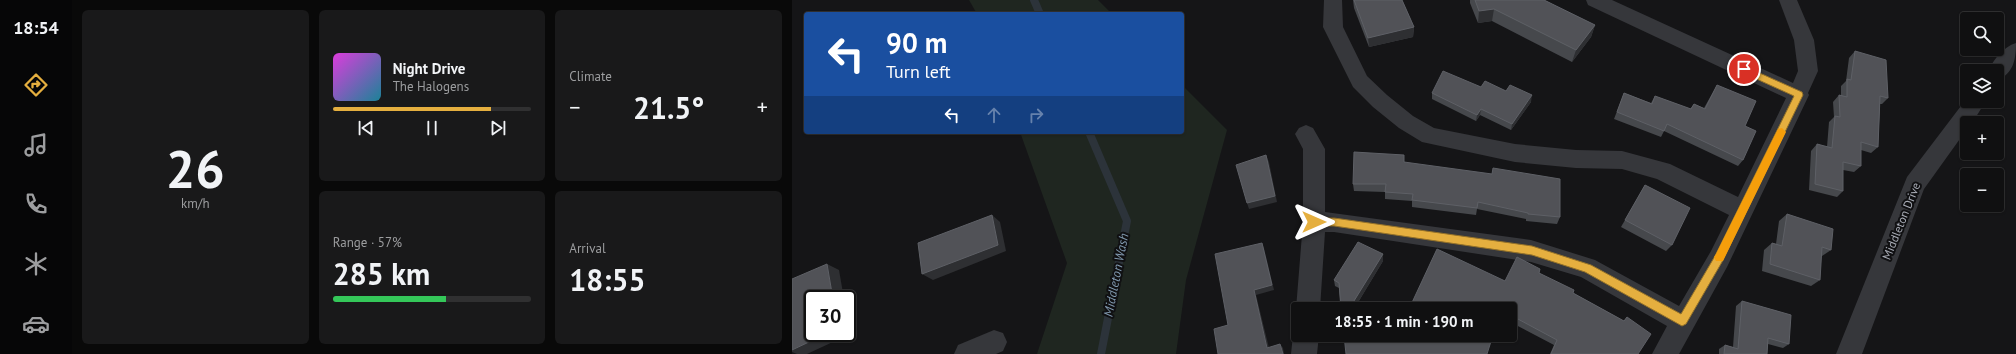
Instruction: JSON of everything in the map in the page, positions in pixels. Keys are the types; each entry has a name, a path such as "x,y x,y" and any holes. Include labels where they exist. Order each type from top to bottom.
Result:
{"street":[{"path":"1333,0 1333,27 1360,81 1380,101 1406,122 1429,136 1515,153 1576,159 1622,160 1662,171 1741,210"},
{"path":"1595,0 1799,95"},
{"path":"1665,354 1682,321 1718,259 1799,95 1808,71 1804,40 1788,0"},
{"path":"2003,64 2016,50"},
{"name":"Middleton Drive","path":"1849,354 1915,184 1971,108"},
{"path":"1306,134 1314,149 1314,222 1308,302"},
{"path":"1314,222 1334,222 1532,251 1587,268 1682,321"},
{"path":"967,354 994,342"},
{"path":"1304,354 1305,342"}],"shaded area":[{"path":"969,0 1098,0 1110,12 976,12"},
{"path":"1184,87 1227,130 1186,280 1176,354 1037,354 1067,263 1021,134 1184,134"}],"building":[{"path":"1354,0 1402,0 1414,27 1368,38"},
{"path":"1475,0 1544,0 1595,25 1576,50 1494,9 1479,11"},
{"path":"1855,51 1886,60 1888,98 1880,96 1878,147 1861,142 1861,166 1843,162 1843,191 1815,184 1817,144 1832,148 1835,116 1840,117 1839,95 1847,97 1847,79 1851,80"},
{"path":"1443,71 1481,87 1485,81 1506,91 1510,85 1532,95 1512,124 1481,109 1477,115 1432,93"},
{"path":"1717,85 1756,101 1745,126 1756,131 1743,160 1667,124 1664,131 1617,112 1624,93 1652,104 1655,96 1691,109 1694,104 1705,109"},
{"path":"1354,152 1404,155 1404,162 1492,174 1493,168 1560,179 1560,217 1528,214 1478,202 1477,208 1412,200 1413,194 1385,192 1386,184 1353,184"},
{"path":"1266,155 1275,196 1247,203 1236,165"},
{"path":"1645,185 1690,208 1672,245 1625,220"},
{"path":"1787,214 1833,229 1831,250 1822,247 1820,280 1770,264 1772,243 1782,246"},
{"path":"992,215 998,245 922,274 918,243"},
{"path":"1358,242 1383,254 1353,302 1340,302 1339,283 1334,280"},
{"path":"1262,243 1272,285 1254,290 1267,348 1280,344 1283,354 1218,354 1214,329 1228,325 1215,254"},
{"path":"1437,249 1505,281 1517,257 1540,269 1539,273 1574,290 1573,293 1624,321 1627,317 1651,334 1638,354 1551,354 1557,340 1517,319 1517,302 1412,302"},
{"path":"827,264 831,290 804,290 804,342 809,342 792,350 792,279"},
{"path":"1742,301 1791,315 1789,344 1768,338 1767,354 1724,354 1725,345 1738,349"},
{"path":"1345,342 1491,342 1487,354 1346,354"}],"waterway":[{"name":"Middleton Wash","path":"1034,0 1039,12"},
{"name":"Middleton Wash","path":"1090,134 1127,221 1101,354"}],"slow traffic":[{"path":"1719,257 1741,210 1782,132"}],"route":[{"path":"1314,222 1334,222 1532,251 1587,268 1682,321 1718,259 1799,95 1744,69"}]}
